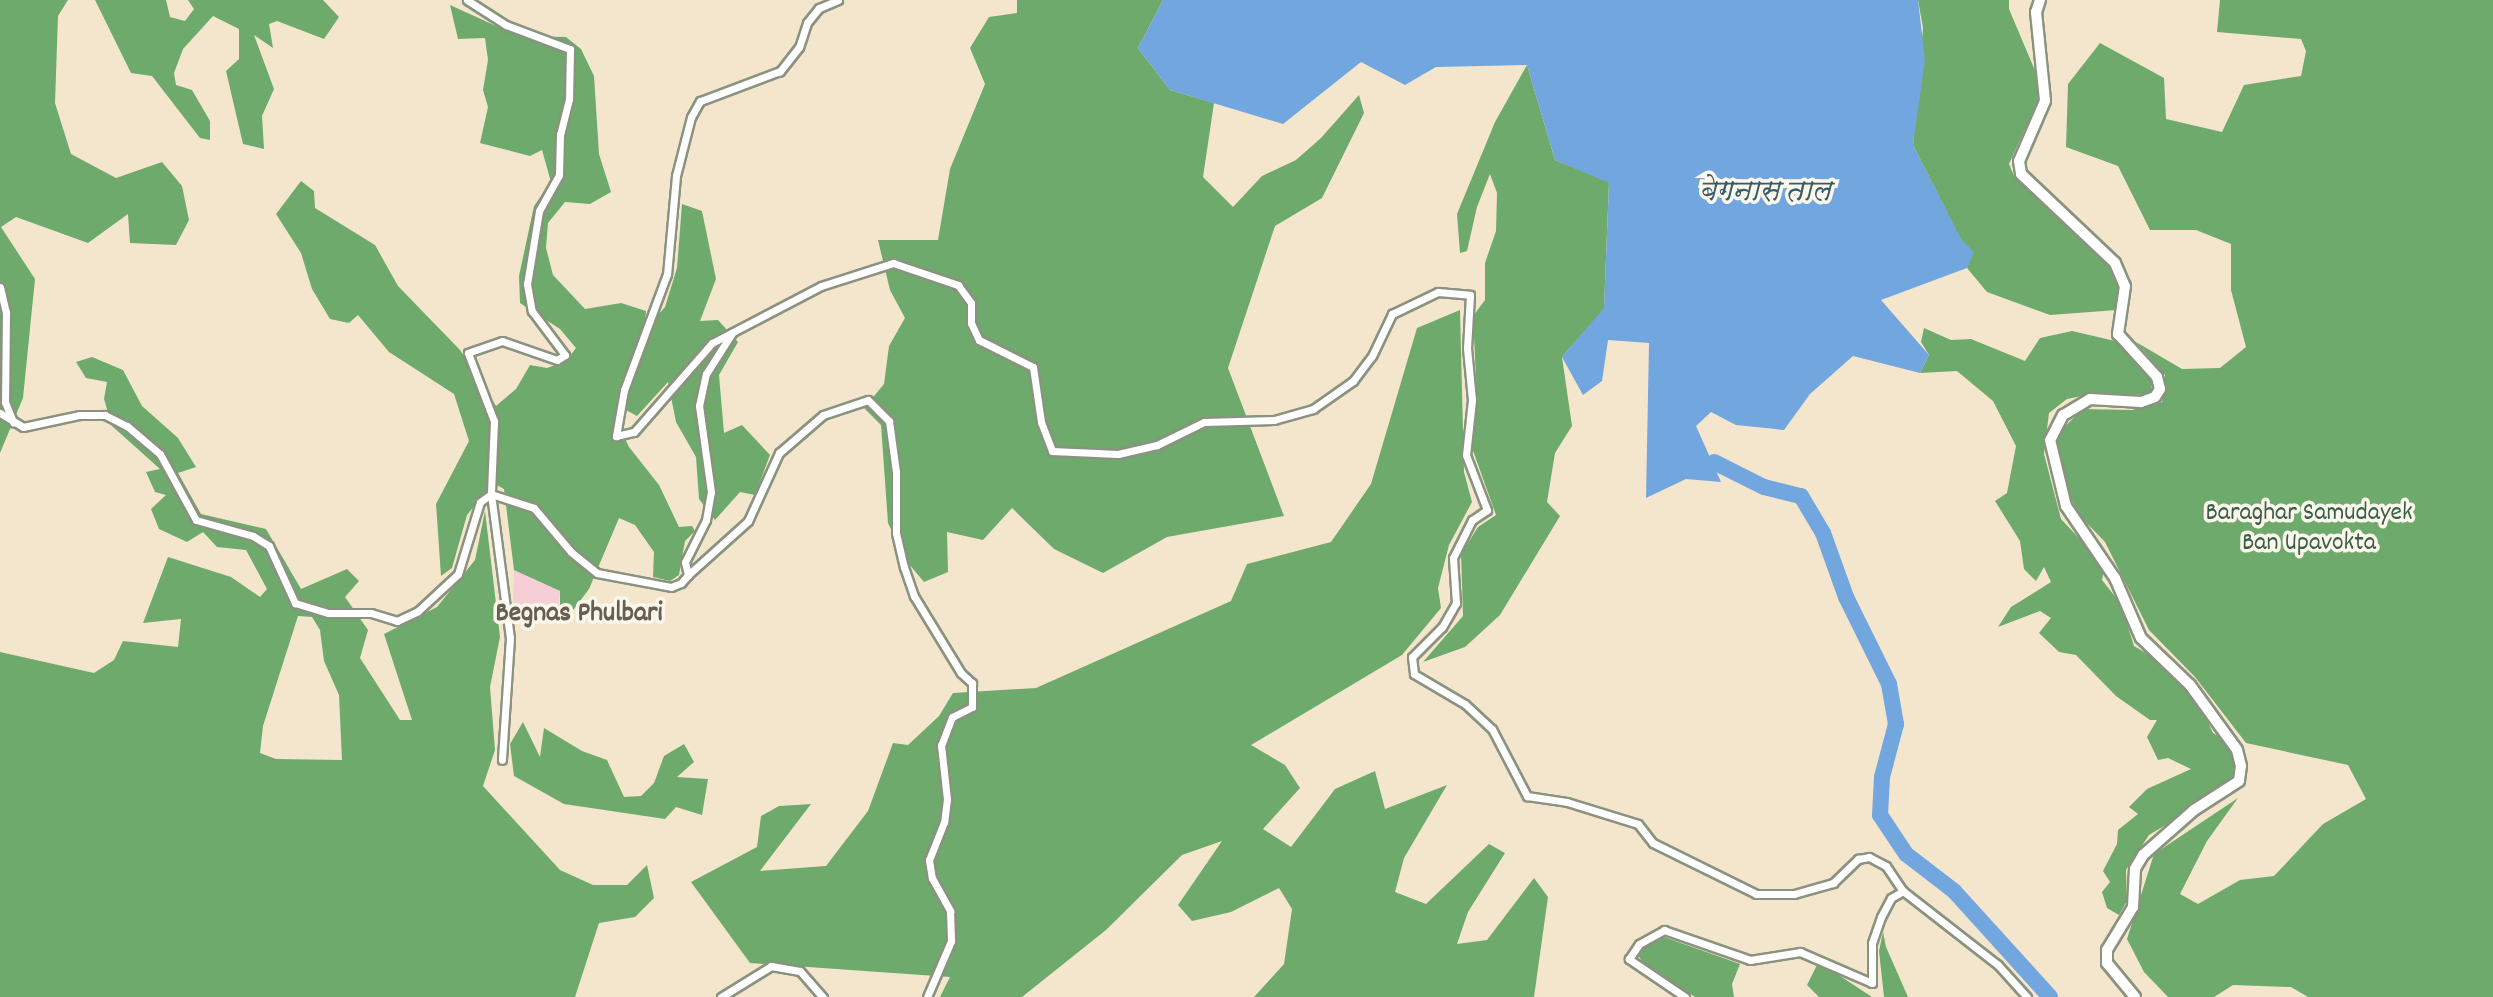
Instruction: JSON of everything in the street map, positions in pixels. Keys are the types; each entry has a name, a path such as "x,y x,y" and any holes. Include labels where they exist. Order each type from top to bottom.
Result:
{"main road":[{"path":"2040,0 2036,12 2045,101 2020,161 2021,174 2115,263 2124,286 2118,334 2157,377 2160,389 2155,397 2141,402 2090,399 2063,415 2050,440 2066,506 2115,578 2141,638 2190,685 2237,751 2241,766 2239,781 2194,810 2143,855 2135,869 2133,907 2108,950 2107,963 2135,997"}],"street":[{"path":"467,0 506,25 569,50 569,99 561,134 559,175 539,211 527,284 532,312 565,355 557,360 502,341 468,353 494,421 491,494 510,638 502,760"},
{"path":"838,0 819,8 807,23 799,47 780,71 700,101 691,117 677,176 667,274 624,390 616,436 634,432 712,343 821,286 893,262 939,275 958,285 971,303 971,323 979,340 1033,367 1041,422 1052,452 1118,454 1157,445 1204,422 1274,420 1313,410 1353,381 1372,356 1392,314 1438,292 1470,295 1467,348 1472,400 1466,455 1487,510 1472,520 1453,558 1456,603 1442,628 1412,657 1414,674 1465,704 1492,729 1527,796 1567,802 1638,824 1653,843 1756,894 1794,894 1833,883 1858,859 1870,857 1886,866 1903,891 1998,965 2028,997"},
{"path":"0,287 6,312 5,402 13,423"},
{"path":"688,575 685,562 706,520 711,492 699,406 706,374 733,332"},
{"path":"491,494 534,508 570,552 597,573 671,587 748,521 779,453 823,415 868,400 888,421 896,472 896,533 904,568 914,596 961,673 972,683 972,707 952,718 941,745 947,799 944,822 929,860 932,878 950,911 951,941 927,997"},
{"path":"0,413 23,427 79,415 105,415 127,426 160,454 189,513 208,526 263,541 273,553 291,600 328,613 371,613 397,621 418,611 458,574 480,502 491,494"},
{"path":"1685,997 1629,959 1639,944 1664,930 1750,960 1800,952 1872,984 1872,943 1881,916 1891,898 1903,891"},
{"path":"721,997 738,982 771,966 800,971 823,997"}],"shaded area":[{"path":"514,570 560,591 557,620 543,624 513,610"}],"green space":[{"path":"0,0 68,0 58,16 55,103 71,154 116,178 162,162 182,186 189,220 176,245 130,243 128,214 88,243 16,217 1,227 35,279 23,398 0,453"},
{"path":"95,0 166,0 170,17 185,21 194,9 188,0 323,0 339,17 324,39 277,21 269,24 273,48 254,35 274,89 262,116 264,149 243,144 226,71 239,59 239,29 213,16 183,49 174,73 176,85 192,90 210,121 210,140 200,138 152,76 131,73"},
{"path":"1017,0 1163,0 1138,48 1170,90 1214,103 1203,177 1233,207 1262,176 1296,160 1321,138 1359,95 1364,113 1322,198 1275,226 1228,368 1284,516 1167,537 1103,573 1054,549 1012,508 983,540 947,532 948,572 924,582 908,563 888,523 881,425 864,408 884,384 889,346 905,318 890,290 878,240 938,240 950,169 985,84 970,48 989,17 1017,13"},
{"path":"1918,0 2009,0 2009,9 2039,80 2037,102 2009,164 2015,178 2110,261 2122,290 2117,310 2050,315 1987,292 1967,268 1973,252 1961,240 1913,145 1923,28"},
{"name":"Baraghar Samudayek Ban Upavokta","path":"2220,0 2493,0 2493,997 2308,997 2291,987 2233,985 2214,997 2168,997 2144,972 2127,939 2154,854 2238,798 2207,841 2180,894 2198,904 2240,880 2274,876 2323,824 2366,799 2348,765 2246,743 2195,677 2149,630 2105,542 2079,515 2058,471 2057,434 2083,409 2132,410 2162,402 2165,375 2136,342 2182,369 2220,368 2246,347 2231,290 2231,244 2196,230 2150,230 2118,166 2066,147 2068,84 2100,43 2164,78 2166,119 2222,132 2244,85 2301,76 2306,51 2301,39 2217,32"},
{"path":"450,5 518,36 566,37 581,49 594,76 599,154 611,192 590,204 565,202 548,223 546,248 553,275 585,309 621,303 646,311 644,331 665,307 677,268 682,204 702,211 716,279 700,321 718,320 738,342 719,375 724,433 742,425 770,455 755,495 740,492 715,520 699,499 696,457 676,422 668,382 637,416 624,409 619,426 629,447 659,485 679,527 692,526 695,531 685,541 679,575 670,581 653,577 654,552 635,525 619,518 589,589 574,609 560,613 560,591 514,570 504,489 493,483 467,515 452,568 441,576 436,504 469,441 454,394 389,352 358,315 349,323 330,319 312,289 301,253 276,214 301,181 314,191 315,208 375,245 398,286 460,350 496,406 516,389 530,365 547,368 566,361 576,348 560,329 520,303 519,276 534,206 551,182 542,150 530,156 480,143 488,107 483,90 488,60 485,38 458,39"},
{"path":"1527,65 1555,160 1609,182 1604,309 1562,357 1572,426 1555,453 1547,502 1560,516 1500,615 1465,647 1423,662 1463,616 1461,554 1478,527 1496,515 1471,445 1477,398 1473,316 1485,300 1485,263 1496,231 1497,193 1490,174 1477,207 1467,251 1460,253 1457,214 1495,122"},
{"path":"1460,310 1464,472 1472,502 1449,545 1438,588 1441,608 1402,655 1251,745 1285,765 1300,788 1263,829 1291,847 1335,789 1375,771 1385,809 1447,785 1404,858 1395,892 1426,904 1489,844 1505,853 1468,912 1457,944 1487,940 1534,878 1548,897 1534,997 1254,997 1284,964 1292,909 1279,888 1231,912 1192,921 1178,905 1222,841 1182,855 1106,930 1022,997 940,997 950,977 750,963 691,882 757,847 761,816 779,806 811,804 760,871 826,866 868,811 893,743 908,745 939,716 953,693 1036,688 1231,601 1247,564 1331,542 1371,484 1417,328"},
{"path":"1924,328 1951,340 1971,339 2025,361 2040,338 2072,331 2115,341 2153,380 2150,395 2097,393 2067,399 2049,413 2044,454 2061,519 2105,566 2102,580 2121,604 2134,646 2170,667 2197,699 2213,733 2227,741 2239,774 2229,787 2149,835 2126,870 2127,901 2119,915 2107,908 2102,892 2110,882 2103,871 2117,844 2118,830 2138,814 2129,807 2147,789 2191,769 2168,758 2158,760 2147,737 2157,720 2150,720 2116,696 2076,655 2059,652 2039,633 2051,618 2040,611 1998,627 2011,607 2051,582 2044,567 2036,581 2024,569 2020,541 1995,501 2007,493 2016,446 1993,401 1957,371 1920,373 1929,355 1921,342"},
{"path":"92,357 123,370 142,406 178,438 196,467 178,473 201,514 266,529 301,589 347,569 359,581 345,597 368,630 360,658 400,720 412,720 384,634 437,607 475,560 485,511 500,637 490,687 495,750 483,786 560,870 593,885 627,885 647,865 654,898 635,917 599,923 575,997 0,997 0,652 94,673 114,660 123,641 178,647 181,619 143,623 168,557 231,577 260,597 267,589 246,550 217,547 203,532 187,542 159,529 151,509 166,495 155,492 146,472 160,469 112,426 104,399 107,382 86,378 76,362","holes":["298,616 312,617 320,630 324,661 339,695 342,760 276,759 260,753 263,726"]},
{"path":"523,722 540,757 544,728 582,751 607,760 624,797 641,796 654,783 664,756 684,744 694,762 677,777 708,779 702,815 676,807 665,819 564,804 514,776 510,744"},
{"path":"1883,932 1886,947 1908,997 1884,997 1879,951"},
{"path":"1664,937 1740,964 1732,984 1734,997 1695,997 1642,961 1637,954 1650,941"},
{"path":"1817,965 1831,970 1872,997 1819,997 1807,985"}],"water":[{"name":"बेगनास ताल","path":"1163,0 1918,0 1925,60 1913,145 1961,239 1974,252 1967,268 1881,300 1929,355 1920,373 1853,356 1810,394 1784,430 1736,425 1711,412 1696,426 1721,482 1686,479 1646,498 1649,343 1608,340 1602,381 1583,395 1562,357 1604,308 1609,183 1555,160 1527,65 1436,67 1405,85 1361,62 1283,124 1170,90 1138,48"}],"waterway":[{"path":"1714,462 1764,487 1801,496 1823,533 1846,597 1889,684 1896,724 1882,777 1880,815 1906,854 1954,891 2050,997"}],"district":[{"name":"Begnas Phulbari","path":"579,615"}]}
